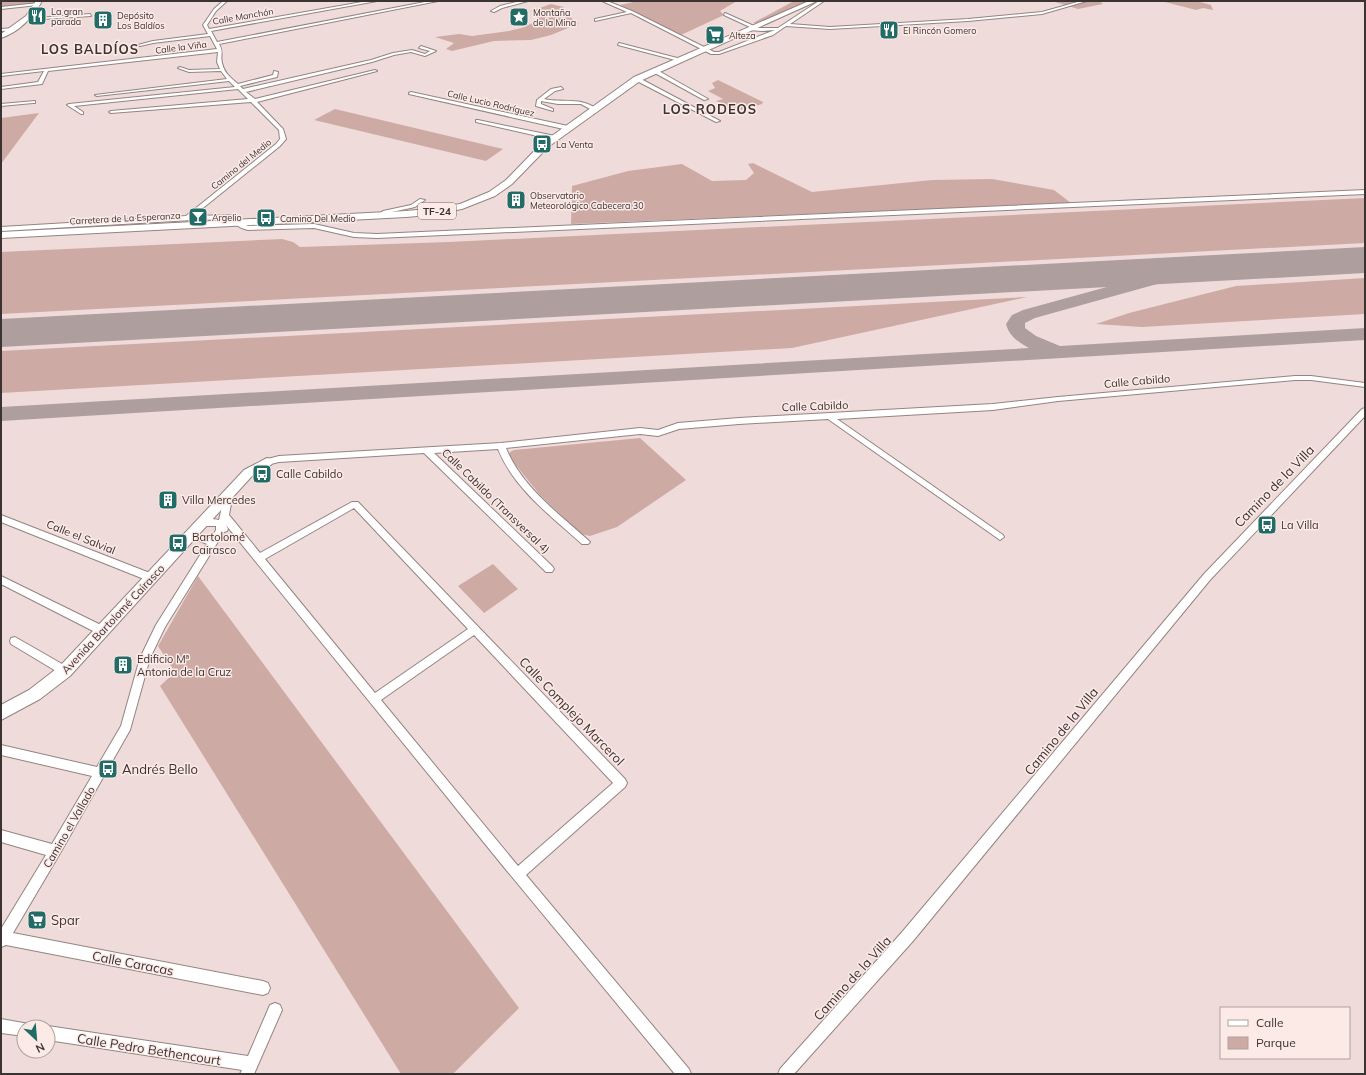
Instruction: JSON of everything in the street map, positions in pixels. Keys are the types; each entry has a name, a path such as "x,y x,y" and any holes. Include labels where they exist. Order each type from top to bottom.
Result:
{"main road":[{"name":"Carretera de La Esperanza","path":"1,234 382,215 446,210 471,203 484,198 509,182 540,149 637,79 814,1"}],"street":[{"path":"210,32 205,25 206,22 214,10 225,1"},
{"name":"Calle Manchón","path":"140,45 375,1"},
{"path":"217,43 436,1"},
{"path":"493,11 501,7 526,1"},
{"path":"604,1 631,12 713,53 719,53 765,37 822,1"},
{"path":"785,25 830,28 968,20 1042,13 1085,1"},
{"path":"1,8 39,3"},
{"path":"1,36 27,19 39,3"},
{"path":"596,20 631,12"},
{"path":"725,14 751,28 762,30 779,29"},
{"path":"27,19 90,15"},
{"path":"1,30 15,28"},
{"name":"Camino del Medio","path":"191,218 190,214 238,178 281,142 283,134 278,125 253,100 229,80 222,70 219,62 220,50 210,32"},
{"path":"619,44 680,60"},
{"path":"81,113 69,105 239,88 368,62 405,52 413,52 420,56 434,51 421,47"},
{"name":"Calle la Viña","path":"1,75 220,50"},
{"path":"368,62 375,65"},
{"path":"180,68 189,71 222,70"},
{"path":"1,88 40,83 46,71"},
{"path":"111,112 253,100 375,71"},
{"path":"655,71 706,99"},
{"path":"239,88 275,76 276,72"},
{"path":"637,79 718,121"},
{"path":"97,95 229,80"},
{"path":"551,110 538,105 541,100 552,90 561,88"},
{"name":"Calle Lucio Rodríguez","path":"411,92 568,128"},
{"path":"541,100 559,103 580,103 594,109"},
{"path":"1,105 33,102"},
{"path":"478,121 555,138"},
{"path":"1,229 191,218 234,217 238,218 238,223 241,226 248,228 314,226 354,235 377,236 1365,192"},
{"path":"382,215 385,212 413,206 422,200"},
{"name":"Calle Cabildo","path":"266,462 280,459 501,446 640,431 658,433 678,426 739,421 993,407 1096,395 1295,378 1311,378 1365,385"},
{"name":"Camino de la Villa","path":"785,1074 918,924 1207,577 1365,411"},
{"path":"830,417 836,423 1000,537"},
{"path":"501,446 510,465 529,489 585,542"},
{"name":"Calle Cabildo (Transversal 4)","path":"427,450 549,569"},
{"name":"Avenida Bartolomé Cairasco","path":"4,709 24,702 43,690 65,671 248,473 266,462"},
{"name":"Camino el Vallado","path":"2,939 55,851 126,727 146,658 161,625 221,530 229,493"},
{"name":"Calle Complejo Marcerol","path":"259,558 355,504 621,783 518,874"},
{"path":"224,516 684,1074"},
{"name":"Calle el Salvial","path":"1,518 152,578"},
{"path":"202,523 216,522 220,524 221,530 234,528"},
{"path":"191,534 205,541 213,541"},
{"path":"1,580 103,631"},
{"path":"374,699 475,629"},
{"path":"15,641 65,671"},
{"path":"1,750 100,773"},
{"path":"1,836 55,851"},
{"name":"Calle Caracas","path":"2,939 263,988"},
{"path":"249,1069 275,1010"},
{"path":"1,1026 16,1028"},
{"name":"Calle Pedro Bethencourt","path":"56,1034 249,1069"}],"green space":[{"path":"1,1 35,1 34,3 1,7"},
{"path":"638,1 737,1 720,11 724,15 681,35 620,5"},
{"path":"794,1 817,1 766,25 753,23"},
{"path":"1052,1 1099,1 1103,4 1078,9"},
{"path":"1161,1 1196,1 1211,5 1213,10 1203,8 1196,10"},
{"path":"551,4 564,7 568,15 578,24 551,35 531,40 494,41 452,51 446,49 454,43 435,37 459,34 472,36 509,31 525,27 536,21 538,15 531,11"},
{"path":"718,80 763,102 762,104 737,111 716,101 723,99 708,91 715,88 712,83"},
{"path":"335,109 503,149 486,161 314,120"},
{"path":"39,113 1,164 1,118"},
{"path":"753,163 812,192 932,180 992,179 1054,190 1071,203 571,224 572,186 628,171 682,164 712,181 746,180 754,173 748,164"},
{"path":"1365,198 1365,243 1,314 1,252 282,239 293,242 300,247 449,242"},
{"path":"1365,278 1365,314 1142,327 1096,324 1129,313 1236,286"},
{"path":"1027,297 792,348 1,393 1,351"},
{"path":"640,438 686,480 617,527 590,536 581,534 540,495 510,458 510,452 514,450"},
{"path":"493,564 518,589 484,613 458,586"},
{"path":"198,576 519,1008 453,1074 401,1074 160,686 175,672 158,646"}],"taxiway":[{"path":"1053,350 1029,340 1016,330 1015,324 1019,319 1029,314 1187,270"},
{"path":"1,414 1365,334"}],"runway":[{"path":"1,333 1365,260"}],"place":[{"name":"La gran parada","path":"37,16"},
{"name":"Montaña de la Mina","path":"519,17"},
{"name":"Depósito Los Baldíos","path":"103,20"},
{"name":"El Rincón Gomero","path":"889,30"},
{"name":"Alteza","path":"715,35"},
{"name":"La Venta","path":"542,144"},
{"name":"Observatorio Meteorológico Cabecera 30","path":"516,200"},
{"name":"Argelio","path":"198,217"},
{"name":"Camino Del Medio","path":"266,218"},
{"name":"Calle Cabildo","path":"262,474"},
{"name":"Villa Mercedes","path":"168,500"},
{"name":"La Villa","path":"1267,525"},
{"name":"Bartolomé Cairasco","path":"178,543"},
{"name":"Edificio Mª Antonia de la Cruz","path":"123,665"},
{"name":"Andrés Bello","path":"108,769"},
{"name":"Spar","path":"37,920"}],"district":[{"name":"LOS BALDÍOS","path":"90,49"},
{"name":"LOS RODEOS","path":"710,109"}]}
